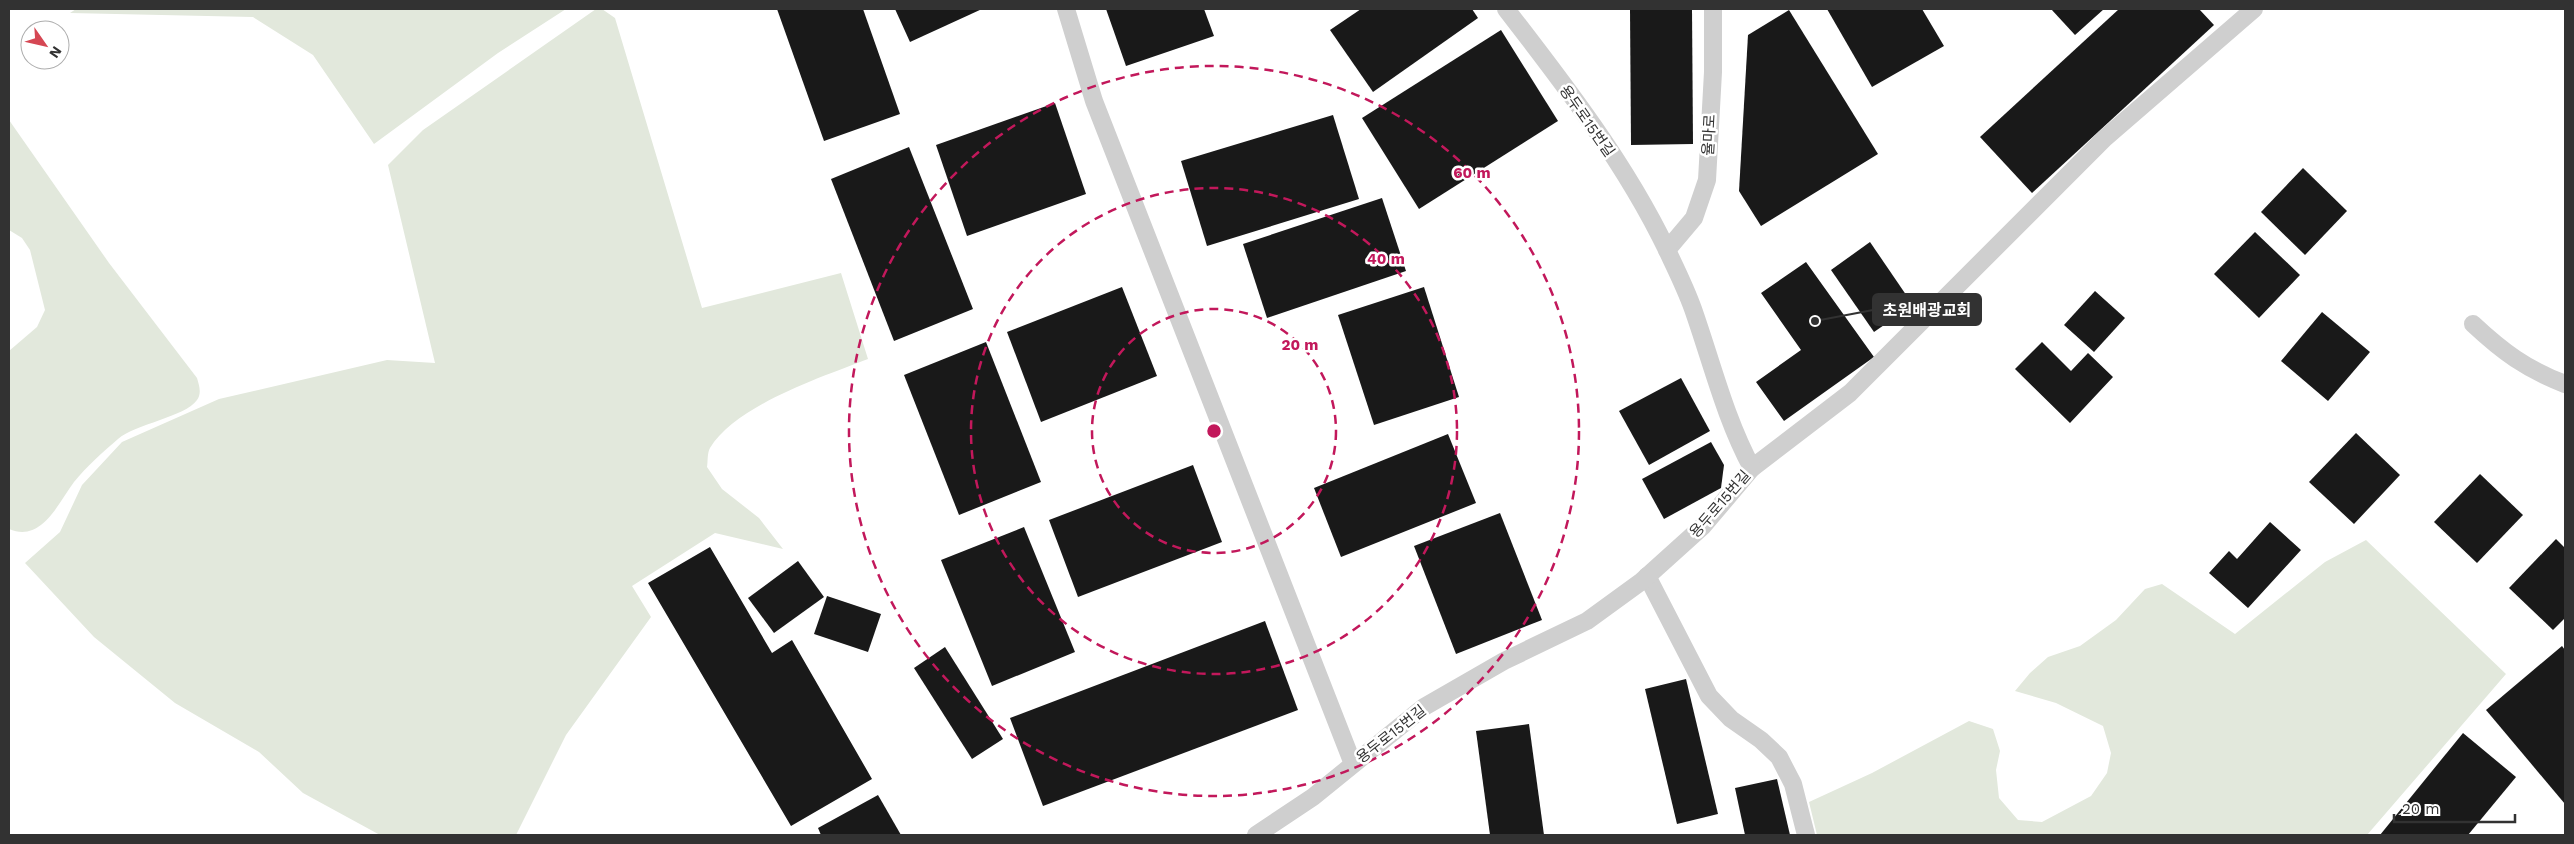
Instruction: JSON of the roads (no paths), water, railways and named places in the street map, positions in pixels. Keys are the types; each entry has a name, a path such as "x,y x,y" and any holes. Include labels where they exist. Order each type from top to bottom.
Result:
{"lane":[{"path":"1066,9 1098,110 1353,764"},
{"name":"용두로15번길","path":"1256,835 1313,797 1424,707 1504,661 1587,621 1647,576 1703,526 1752,468 1736,438 1693,307 1667,250 1634,189 1589,123 1506,9"},
{"name":"율마로","path":"1667,250 1694,218 1707,180 1713,72 1713,9"},
{"path":"1752,468 1850,393 2105,138 2254,9"},
{"path":"2473,324 2505,353 2542,375 2565,384"},
{"path":"1647,576 1709,696 1731,719 1761,740 1779,757 1793,784 1806,835"}],"place":[{"name":"초원배광교회","path":"1815,321"}]}
